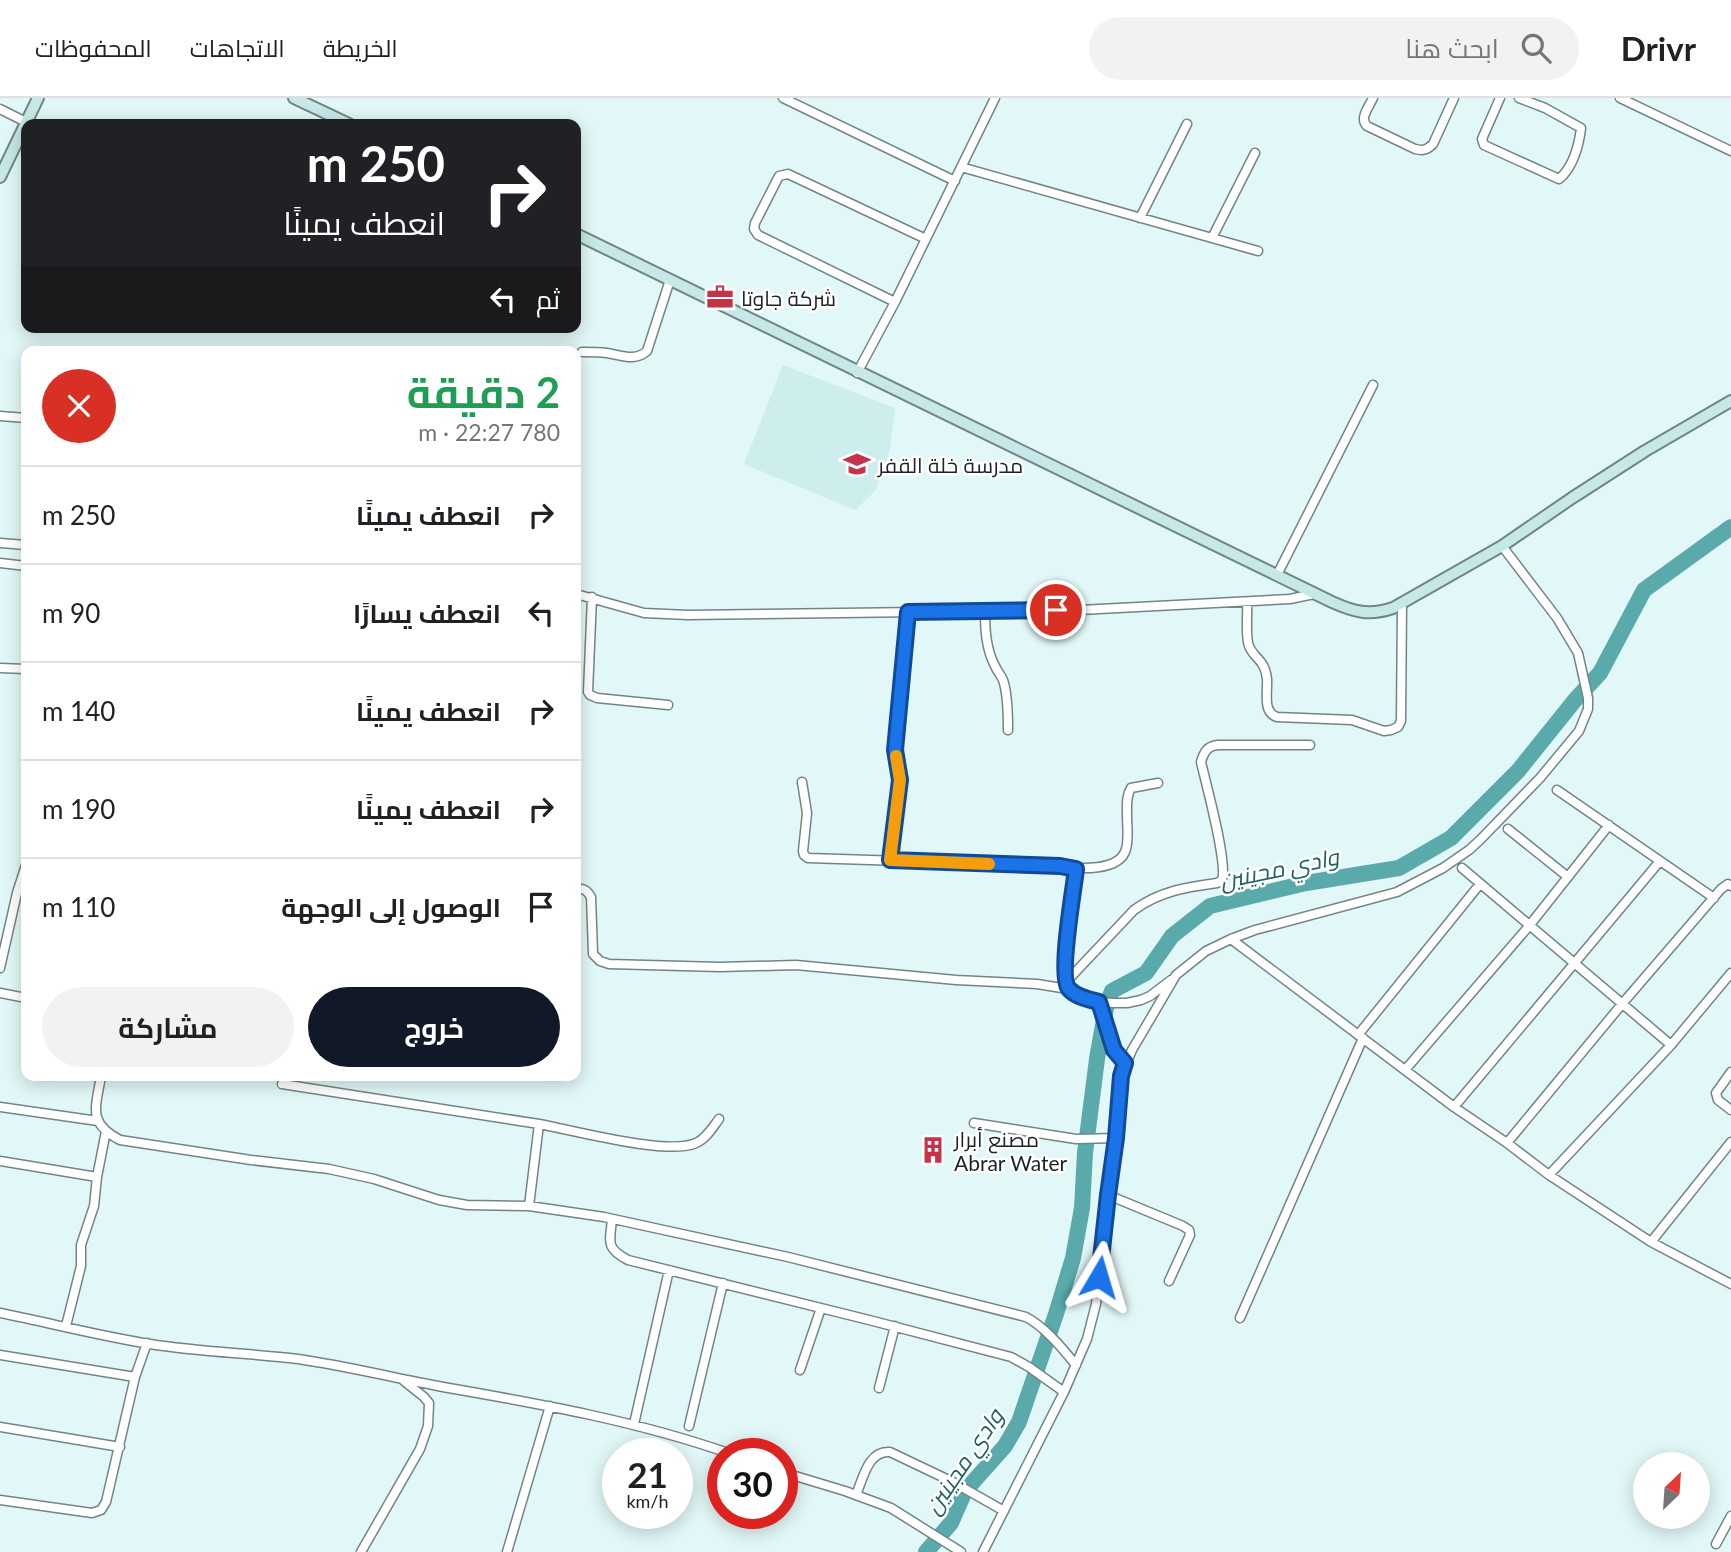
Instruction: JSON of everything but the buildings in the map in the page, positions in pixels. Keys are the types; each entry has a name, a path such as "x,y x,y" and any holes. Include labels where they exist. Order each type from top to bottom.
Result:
{"street":[{"path":"28,119 38,98"},
{"path":"294,98 331,119"},
{"path":"783,98 954,181"},
{"path":"857,373 895,302 995,98"},
{"path":"1373,98 1364,122 1422,151 1433,144 1454,98"},
{"path":"1500,98 1482,139 1484,145 1559,178 1564,175 1579,144 1581,128 1545,108 1519,98"},
{"path":"1545,108 1550,98"},
{"path":"1620,98 1731,151"},
{"path":"0,109 21,120"},
{"path":"1140,218 1187,124"},
{"path":"0,177 21,133"},
{"path":"1212,238 1255,153"},
{"path":"961,167 1258,251"},
{"path":"895,302 758,235 754,229 755,223 779,176 788,173 926,239"},
{"path":"581,236 1314,594 1368,614 1382,612 1402,603 1502,546 1645,451 1731,401"},
{"path":"582,352 632,358 644,354 670,280"},
{"path":"1277,575 1373,385"},
{"path":"0,416 21,418"},
{"path":"0,543 21,545"},
{"path":"581,889 588,892 591,898 593,954 600,961 609,964 720,967 796,965 956,980 1067,985 1082,997 1099,1002 1127,1003 1150,996 1206,951 1231,939 1255,930 1397,892 1457,859 1508,811 1573,740 1585,720 1588,698 1578,653 1570,638 1502,546"},
{"path":"0,563 21,565"},
{"path":"581,595 644,613 688,615 1080,610 1247,602 1290,599 1314,594"},
{"path":"592,597 590,695 668,705"},
{"path":"1247,602 1248,645 1263,663 1268,710 1271,715 1352,720 1384,731 1398,727 1401,721 1402,603"},
{"path":"985,611 987,642 1006,689 1008,730"},
{"path":"890,860 900,780 895,750 908,612"},
{"path":"0,668 21,669"},
{"path":"1067,985 1141,905 1175,889 1222,880 1224,874 1221,850 1201,762 1207,749 1217,745 1310,745"},
{"path":"803,782 807,813 804,855 808,858 1060,866 1076,869 1110,865 1124,855 1127,848 1128,791 1157,783"},
{"path":"1557,790 1714,898"},
{"path":"1405,1070 1530,926 1609,825"},
{"path":"1508,829 1568,877"},
{"path":"1454,1107 1660,861"},
{"path":"1462,868 1671,1045"},
{"path":"1067,985 1065,963 1076,869"},
{"path":"0,968 21,881"},
{"path":"1240,1318 1360,1037 1480,884"},
{"path":"1507,1143 1724,886 1731,886"},
{"path":"1231,939 1549,1175 1651,1242 1731,1284"},
{"path":"1549,1175 1671,1045 1731,973"},
{"path":"983,1552 1064,1392 1087,1339 1096,1304 1121,1076 1141,1033 1176,975"},
{"path":"0,993 21,997"},
{"path":"1099,1002 1114,1050 1125,1063"},
{"path":"1731,1072 1717,1090 1716,1097 1731,1110"},
{"path":"97,1121 100,1081"},
{"path":"282,1084 539,1124 672,1148 698,1143 719,1119"},
{"path":"0,1107 97,1121 120,1140 251,1160 329,1168 439,1200 467,1205 529,1206 612,1219 776,1254 1026,1317 1054,1340 1076,1365"},
{"path":"529,1206 539,1124"},
{"path":"974,1124 1076,1139 1116,1138"},
{"path":"66,1326 81,1266 81,1245 94,1206 106,1131"},
{"path":"1651,1242 1731,1142"},
{"path":"0,1161 97,1177"},
{"path":"1108,1195 1189,1230 1169,1281"},
{"path":"612,1219 610,1245 616,1253 628,1260 1011,1357 1064,1392"},
{"path":"634,1424 669,1270"},
{"path":"690,1426 723,1283"},
{"path":"800,1370 821,1308"},
{"path":"0,1313 191,1350 335,1365 634,1424 707,1447"},
{"path":"879,1388 895,1326"},
{"path":"0,1500 78,1512 101,1510 106,1502 135,1377 147,1343"},
{"path":"0,1355 135,1377"},
{"path":"361,1552 420,1449 428,1426 429,1403 400,1378"},
{"path":"507,1552 550,1406"},
{"path":"0,1427 120,1447"},
{"path":"856,1495 872,1458 882,1451 898,1455 953,1482 1004,1511"},
{"path":"798,1477 891,1508 961,1552"},
{"path":"1716,1544 1731,1516"}],"shaded area":[{"path":"783,365 895,408 890,449 876,490 855,510 744,464"}],"waterway":[{"name":"وادي مجينين","path":"926,1552 951,1523 965,1491 1005,1446 1019,1422 1056,1314 1073,1258 1082,1208 1085,1153 1097,1059 1106,1008 1112,991 1146,973 1172,936 1210,906 1306,883 1399,868 1451,838 1518,771 1600,673 1644,590 1731,527"}],"slow traffic":[{"path":"896,756 900,780 890,860 989,864"}],"place":[{"name":"شركة جاوتا","path":"720,297"},
{"name":"مدرسة خلة القفر","path":"857,464"},
{"name":"مصنع أبرار Abrar Water","path":"933,1150"}],"route":[{"path":"1056,610 908,612 895,750 900,780 890,860 1060,866 1076,869 1065,963 1066,982 1068,989 1099,1002 1114,1050 1125,1063 1121,1076 1099,1277"}]}
